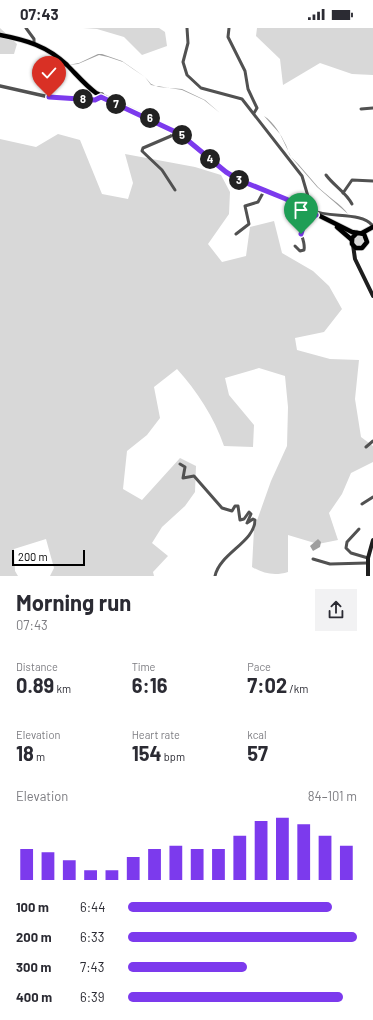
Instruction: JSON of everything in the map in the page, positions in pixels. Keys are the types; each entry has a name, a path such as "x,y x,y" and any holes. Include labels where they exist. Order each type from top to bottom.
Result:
{"main road":[{"path":"0,35 34,43 56,56 93,89 186,138 233,177 288,200 316,215 360,233 367,238"},
{"path":"330,221 352,240 354,257 373,296"},
{"path":"352,240 360,233 372,229"},
{"path":"354,257 360,249 365,246 372,229"},
{"path":"353,245 360,249"},
{"path":"368,576 368,560 373,540"}],"street":[{"path":"26,28 34,39 34,43"},
{"path":"187,28 188,44 183,62 187,75 201,88 241,98 302,176 312,210 370,222 372,229"},
{"path":"229,28 228,37 245,72 248,89 257,110 254,113"},
{"path":"0,86 49,97 95,100 102,95"},
{"path":"361,109 373,108"},
{"path":"174,131 171,136 143,148 142,151 162,170 175,190"},
{"path":"326,175 335,187 348,197 352,204"},
{"path":"343,193 352,180 373,181"},
{"path":"236,234 249,224 245,206 258,202 264,191"},
{"path":"295,246 301,251 304,250 304,242 301,235 303,226 316,215"},
{"path":"363,220 369,224 372,229"},
{"path":"366,447 373,441"},
{"path":"180,464 185,467 184,478 194,476 222,509 232,511 235,506 238,506 240,520 244,519 249,512 251,514 247,522 249,523 253,519 255,520 252,531 222,562 215,576"},
{"path":"362,504 373,497"},
{"path":"359,529 347,542 346,548 351,553 368,560"},
{"path":"313,559 330,564 368,560"}],"shaded area":[{"path":"0,28 17,44 14,54 0,54"},
{"path":"83,28 159,28 165,32 167,46 142,55 124,37 97,29"},
{"path":"257,28 373,28 373,75 352,74 320,63 283,85 280,59 256,36"},
{"path":"98,54 122,61 145,77 123,62 99,55 78,64 68,65 79,63"},
{"path":"169,88 182,89 205,100 220,113 204,100 182,90"},
{"path":"264,116 271,122 279,133"},
{"path":"58,134 80,140 102,194 128,199 133,183 125,154 195,167 221,175 230,192 229,214 208,244 222,262 246,256 250,227 274,221 282,253 313,271 329,286 342,309 324,332 295,338 297,350 330,359 359,360 355,399 361,437 373,446 373,462 351,473 342,494 329,513 338,540 318,544 288,535 288,572 270,574 252,567 254,529 271,481 287,446 288,407 285,376 259,368 225,378 229,395 254,425 253,447 224,446 220,435 204,405 177,369 154,387 160,418 147,435 127,451 123,489 142,500 180,458 196,466 195,492 185,506 162,527 152,543 168,556 153,572 154,576 50,576 54,568 46,539 14,549 15,571 18,576 0,576 0,139 36,147"},
{"path":"281,136 287,146 288,151"},
{"path":"291,157 318,187 348,214 317,187"},
{"path":"357,235 362,235 366,240 364,245 358,247 353,243 353,238"},
{"path":"318,539 321,542 320,547 313,551 310,546"}],"route":[{"path":"49,97 68,97 95,100 101,97 174,130 186,138 233,177 253,187 288,200 316,215 304,224 301,234"}]}
